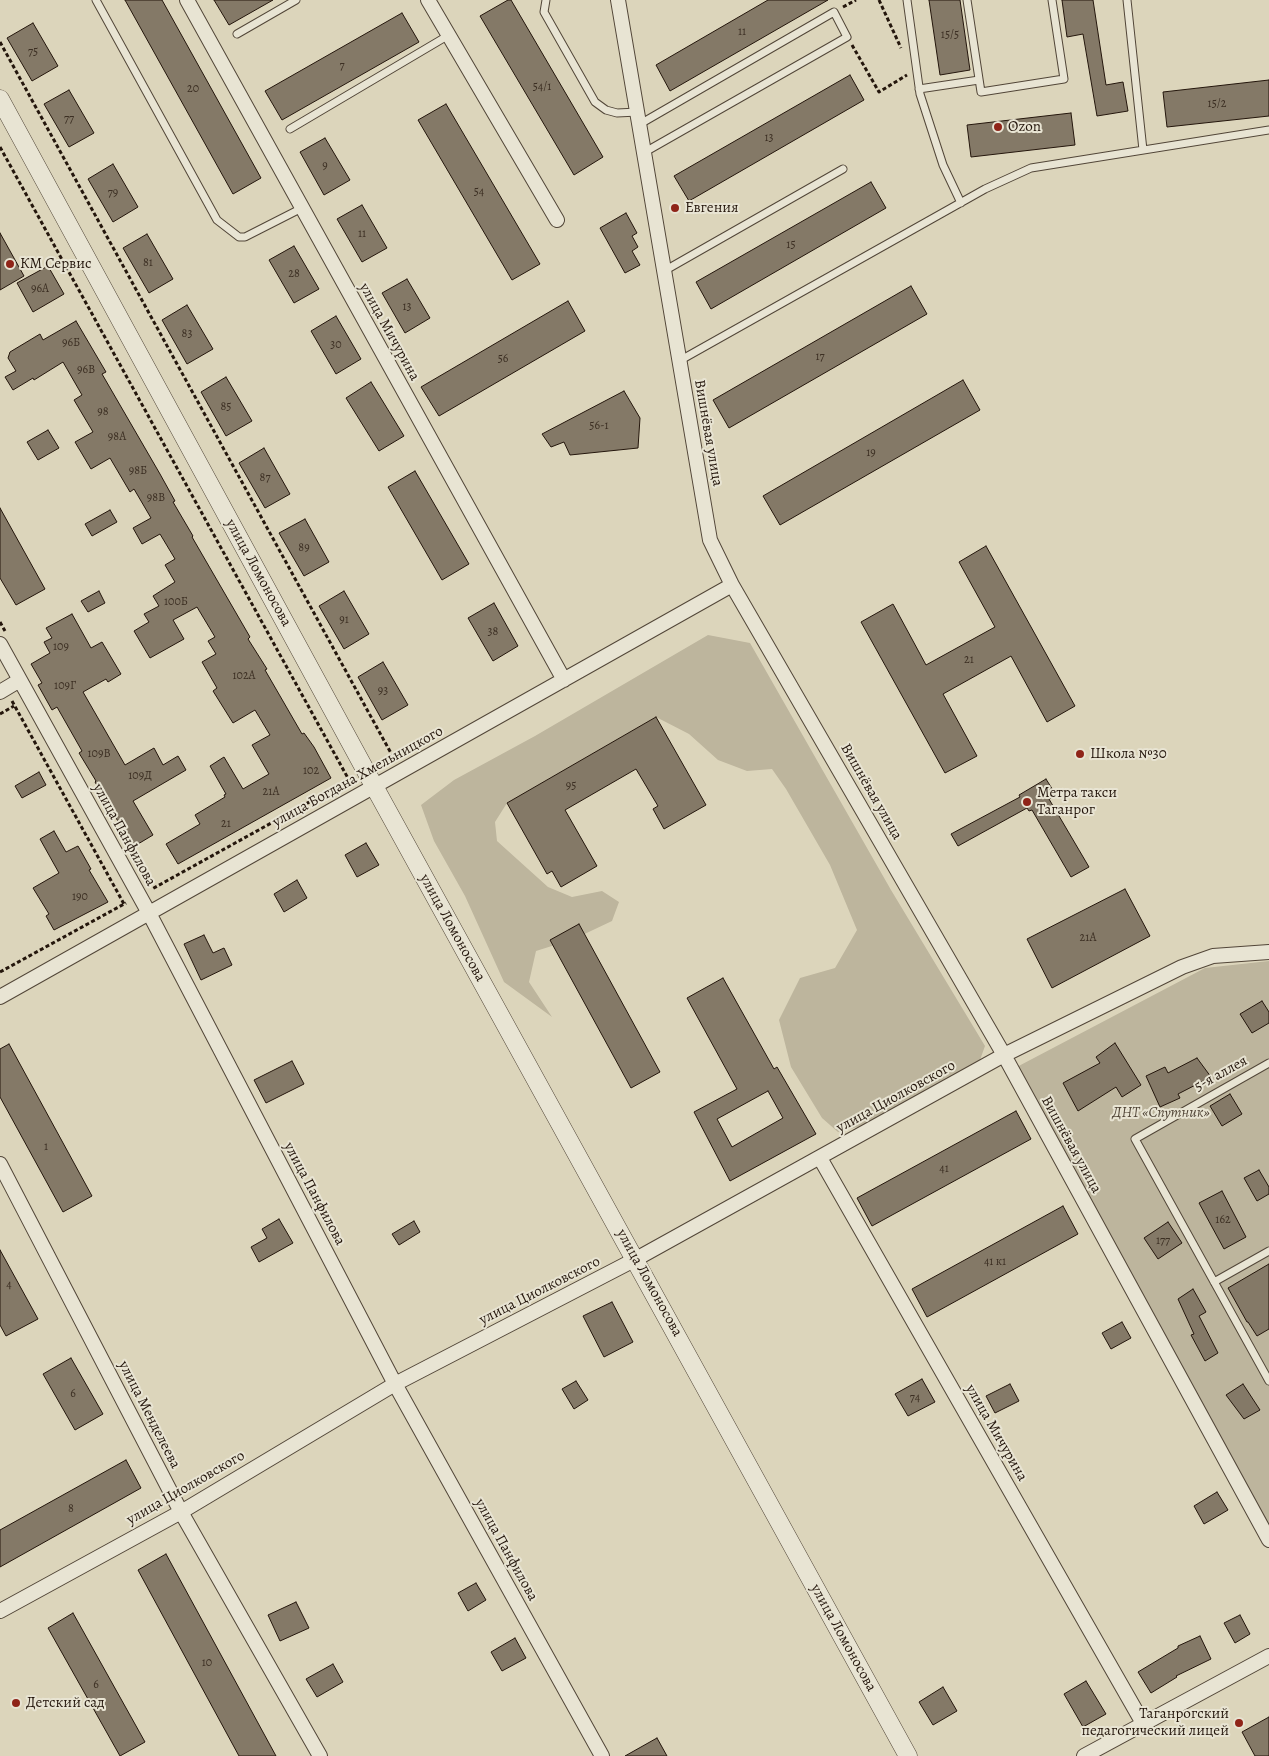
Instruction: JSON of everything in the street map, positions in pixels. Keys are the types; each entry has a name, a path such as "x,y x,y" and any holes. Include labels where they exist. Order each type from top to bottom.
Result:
{"street":[{"name":"улица Мичурина","path":"187,0 564,680"},
{"path":"428,0 557,220"},
{"name":"Вишнёвая улица","path":"618,0 710,540 732,584 1004,1056 1269,1540"},
{"name":"улица Ломоносова","path":"0,99 374,786 908,1756"},
{"name":"улица Богдана Хмельницкого","path":"0,997 732,584"},
{"name":"улица Панфилова","path":"0,644 149,913 395,1384 602,1756"},
{"path":"2,690 20,680"},
{"name":"улица Циолковского","path":"0,1612 181,1512 395,1384 636,1260 1004,1056 1182,967 1213,956 1269,952"},
{"name":"улица Мичурина","path":"820,1158 1144,1724"},
{"name":"улица Менделеева","path":"0,1164 181,1512 320,1756"},
{"path":"1084,1756 1269,1656"}],"lane":[{"path":"96,0 217,220 238,237 245,237 302,208"},
{"path":"237,34 296,0"},
{"path":"546,0 544,12 595,102 606,110 639,118 834,12 847,37 645,152"},
{"path":"907,0 920,90 943,165 961,203"},
{"path":"967,0 980,92 1064,80 1052,0"},
{"path":"1127,0 1143,150"},
{"path":"290,129 449,35"},
{"path":"920,90 979,80"},
{"path":"679,362 985,189 1031,168 1269,130"},
{"path":"664,271 844,169"},
{"name":"5-я аллея","path":"1214,1282 1134,1139 1269,1063"},
{"path":"1269,1251 1214,1282 1269,1381"}],"path":[{"path":"847,37 879,92 912,72"},
{"path":"0,42 392,755"},
{"path":"0,147 349,780 0,972"},
{"path":"2,690 124,904"}],"green space":[{"path":"708,635 750,643 891,890 985,1046 976,1071 889,1119 838,1132 822,1118 791,1067 779,1020 800,978 835,968 857,930 830,865 786,789 772,769 747,771 718,760 689,734 656,717 507,803 495,822 497,841 548,887 572,897 602,891 619,902 612,921 574,939 536,951 529,982 552,1017 504,982 465,896 434,841 421,805 454,780 535,736"},
{"name":"ДНТ «Спутник»","path":"1269,961 1269,1535 1013,1069 1205,968"}],"building":[{"path":"125,0 162,0 261,178 233,194"},
{"path":"214,0 273,0 229,25"},
{"path":"511,0 603,157 574,175 480,16"},
{"path":"768,0 828,0 670,91 656,65"},
{"path":"929,0 960,0 970,70 940,75"},
{"path":"1062,0 1093,0 1106,85 1123,82 1128,111 1097,116 1083,34 1067,37"},
{"path":"402,13 419,42 282,120 265,91"},
{"path":"33,23 58,66 32,81 7,38"},
{"path":"850,75 864,100 689,201 674,176"},
{"path":"1269,80 1269,116 1167,127 1163,92"},
{"path":"69,90 94,133 69,147 44,104"},
{"path":"446,104 540,264 512,280 418,120"},
{"path":"1071,113 1075,145 971,157 967,125"},
{"path":"325,138 350,180 324,195 300,152"},
{"path":"113,164 138,207 113,222 88,179"},
{"path":"871,182 886,208 711,309 696,282"},
{"path":"362,205 387,248 362,262 337,219"},
{"path":"626,213 637,233 632,236 638,247 632,251 640,265 625,273 600,228"},
{"path":"0,233 24,276 0,290"},
{"path":"147,234 173,279 149,293 123,248"},
{"path":"294,246 319,289 294,303 269,260"},
{"path":"48,266 64,294 33,312 17,283"},
{"path":"407,279 430,318 405,333 382,293"},
{"path":"911,286 927,314 729,428 713,400"},
{"path":"568,301 585,331 439,416 421,387"},
{"path":"187,305 213,349 187,364 162,320"},
{"path":"336,316 361,359 336,374 311,331"},
{"path":"76,321 106,372 102,374 175,501 173,502 192,537 250,637 248,639 267,669 265,670 302,734 304,733 314,747 331,778 178,864 166,844 200,824 195,815 225,797 224,795 226,794 210,766 224,757 243,789 269,774 252,745 270,735 255,710 233,723 213,691 217,688 202,662 216,654 208,641 215,637 197,607 173,620 184,639 150,658 134,631 149,622 144,614 159,606 153,596 175,582 165,565 175,559 160,534 142,544 133,528 151,518 134,489 130,492 110,458 91,469 75,442 93,432 74,400 82,395 63,362 34,380 33,378 13,390 5,377 16,371 8,358 10,352 40,334 43,340"},
{"path":"226,377 252,421 226,436 201,392"},
{"path":"963,380 980,410 780,525 763,496"},
{"path":"371,382 404,436 379,451 346,398"},
{"path":"624,391 640,418 638,448 570,455 564,442 551,447 542,434"},
{"path":"48,430 59,448 38,460 27,442"},
{"path":"264,448 290,494 265,508 239,463"},
{"path":"415,471 469,564 442,580 388,487"},
{"path":"0,508 45,589 16,605 0,578"},
{"path":"110,510 117,522 92,536 85,524"},
{"path":"305,519 329,562 304,576 279,533"},
{"path":"986,546 1075,706 1047,722 1011,656 943,694 977,756 945,773 861,622 893,604 926,665 995,627 959,562"},
{"path":"99,591 105,603 88,612 81,601"},
{"path":"344,591 369,634 344,649 319,606"},
{"path":"494,603 518,646 493,661 468,618"},
{"path":"72,614 91,648 102,642 121,674 108,682 106,679 83,692 125,765 154,748 163,765 178,756 186,770 133,801 153,835 133,847 79,753 82,751 57,707 52,710 38,685 42,683 31,664 50,653 44,642 52,638 46,628"},
{"path":"383,662 408,705 382,720 358,677"},
{"path":"656,717 706,805 664,829 653,809 658,806 636,769 565,810 597,866 561,887 552,871 547,874 507,803"},
{"path":"39,772 46,785 22,798 15,786"},
{"path":"1046,779 1056,795 1049,799 1089,867 1071,877 1032,810 1029,811 1027,808 958,846 951,834 1020,797 1019,795"},
{"path":"54,831 66,852 78,846 91,869 89,870 108,902 54,930 46,916 49,914 33,888 59,873 40,839"},
{"path":"366,843 379,865 357,877 345,855"},
{"path":"297,880 307,898 284,912 274,894"},
{"path":"1125,889 1150,936 1052,988 1027,939"},
{"path":"579,924 660,1072 631,1088 550,940"},
{"path":"204,935 213,953 224,948 232,965 201,980 184,944"},
{"path":"723,978 774,1069 777,1067 816,1134 730,1181 694,1112 737,1089 687,998","holes":["768,1091 783,1118 732,1147 717,1119"]},
{"path":"1262,1001 1269,1012 1269,1023 1252,1033 1240,1014"},
{"path":"1115,1043 1141,1085 1122,1097 1116,1087 1078,1111 1063,1083 1100,1063 1096,1057"},
{"path":"9,1044 92,1196 63,1212 0,1097 0,1049"},
{"path":"1197,1058 1211,1077 1178,1094 1180,1098 1160,1107 1146,1076 1165,1067 1168,1073"},
{"path":"292,1061 304,1084 266,1103 254,1080"},
{"path":"1230,1094 1242,1114 1222,1126 1210,1106"},
{"path":"1016,1111 1031,1139 872,1226 857,1198"},
{"path":"1259,1170 1269,1187 1269,1194 1257,1201 1244,1178"},
{"path":"1222,1191 1246,1237 1224,1249 1199,1203"},
{"path":"1063,1206 1078,1234 927,1317 912,1289"},
{"path":"279,1219 293,1243 259,1262 251,1247 267,1238 262,1229"},
{"path":"414,1221 420,1232 399,1245 392,1234"},
{"path":"1168,1222 1182,1243 1158,1259 1144,1238"},
{"path":"0,1250 38,1319 6,1336 0,1325"},
{"path":"1269,1264 1269,1329 1257,1336 1228,1288"},
{"path":"1193,1289 1206,1312 1199,1316 1218,1353 1205,1361 1191,1335 1194,1334 1178,1299"},
{"path":"612,1302 633,1342 604,1357 583,1316"},
{"path":"1122,1322 1131,1338 1111,1349 1102,1333"},
{"path":"71,1358 103,1414 75,1430 43,1374"},
{"path":"922,1379 935,1402 908,1416 895,1394"},
{"path":"576,1381 588,1400 574,1409 562,1389"},
{"path":"1010,1384 1019,1401 995,1413 986,1396"},
{"path":"1243,1384 1260,1410 1244,1419 1226,1395"},
{"path":"126,1460 141,1488 0,1567 0,1530"},
{"path":"1217,1492 1228,1510 1204,1524 1194,1506"},
{"path":"166,1554 276,1756 239,1756 138,1570"},
{"path":"476,1583 486,1600 468,1611 458,1593"},
{"path":"296,1602 309,1628 280,1641 268,1615"},
{"path":"73,1613 145,1742 120,1756 48,1628"},
{"path":"1240,1615 1250,1634 1235,1643 1224,1623"},
{"path":"1200,1636 1211,1659 1176,1676 1151,1693 1138,1672 1178,1648 1178,1646"},
{"path":"515,1638 526,1658 502,1671 491,1652"},
{"path":"333,1664 343,1682 317,1697 306,1679"},
{"path":"1086,1681 1106,1714 1083,1727 1064,1694"},
{"path":"943,1687 957,1711 933,1725 919,1702"},
{"path":"1269,1717 1269,1756 1255,1756 1242,1732"},
{"path":"657,1738 667,1756 625,1756"}],"place":[{"name":"Ozon","path":"998,127"},
{"name":"Евгения","path":"675,208"},
{"name":"КМ Сервис","path":"10,264"},
{"name":"Школа №30","path":"1080,754"},
{"name":"Метра такси Таганрог","path":"1027,802"},
{"name":"Детский сад","path":"16,1703"},
{"name":"Таганрогский педагогический лицей","path":"1239,1723"}]}
